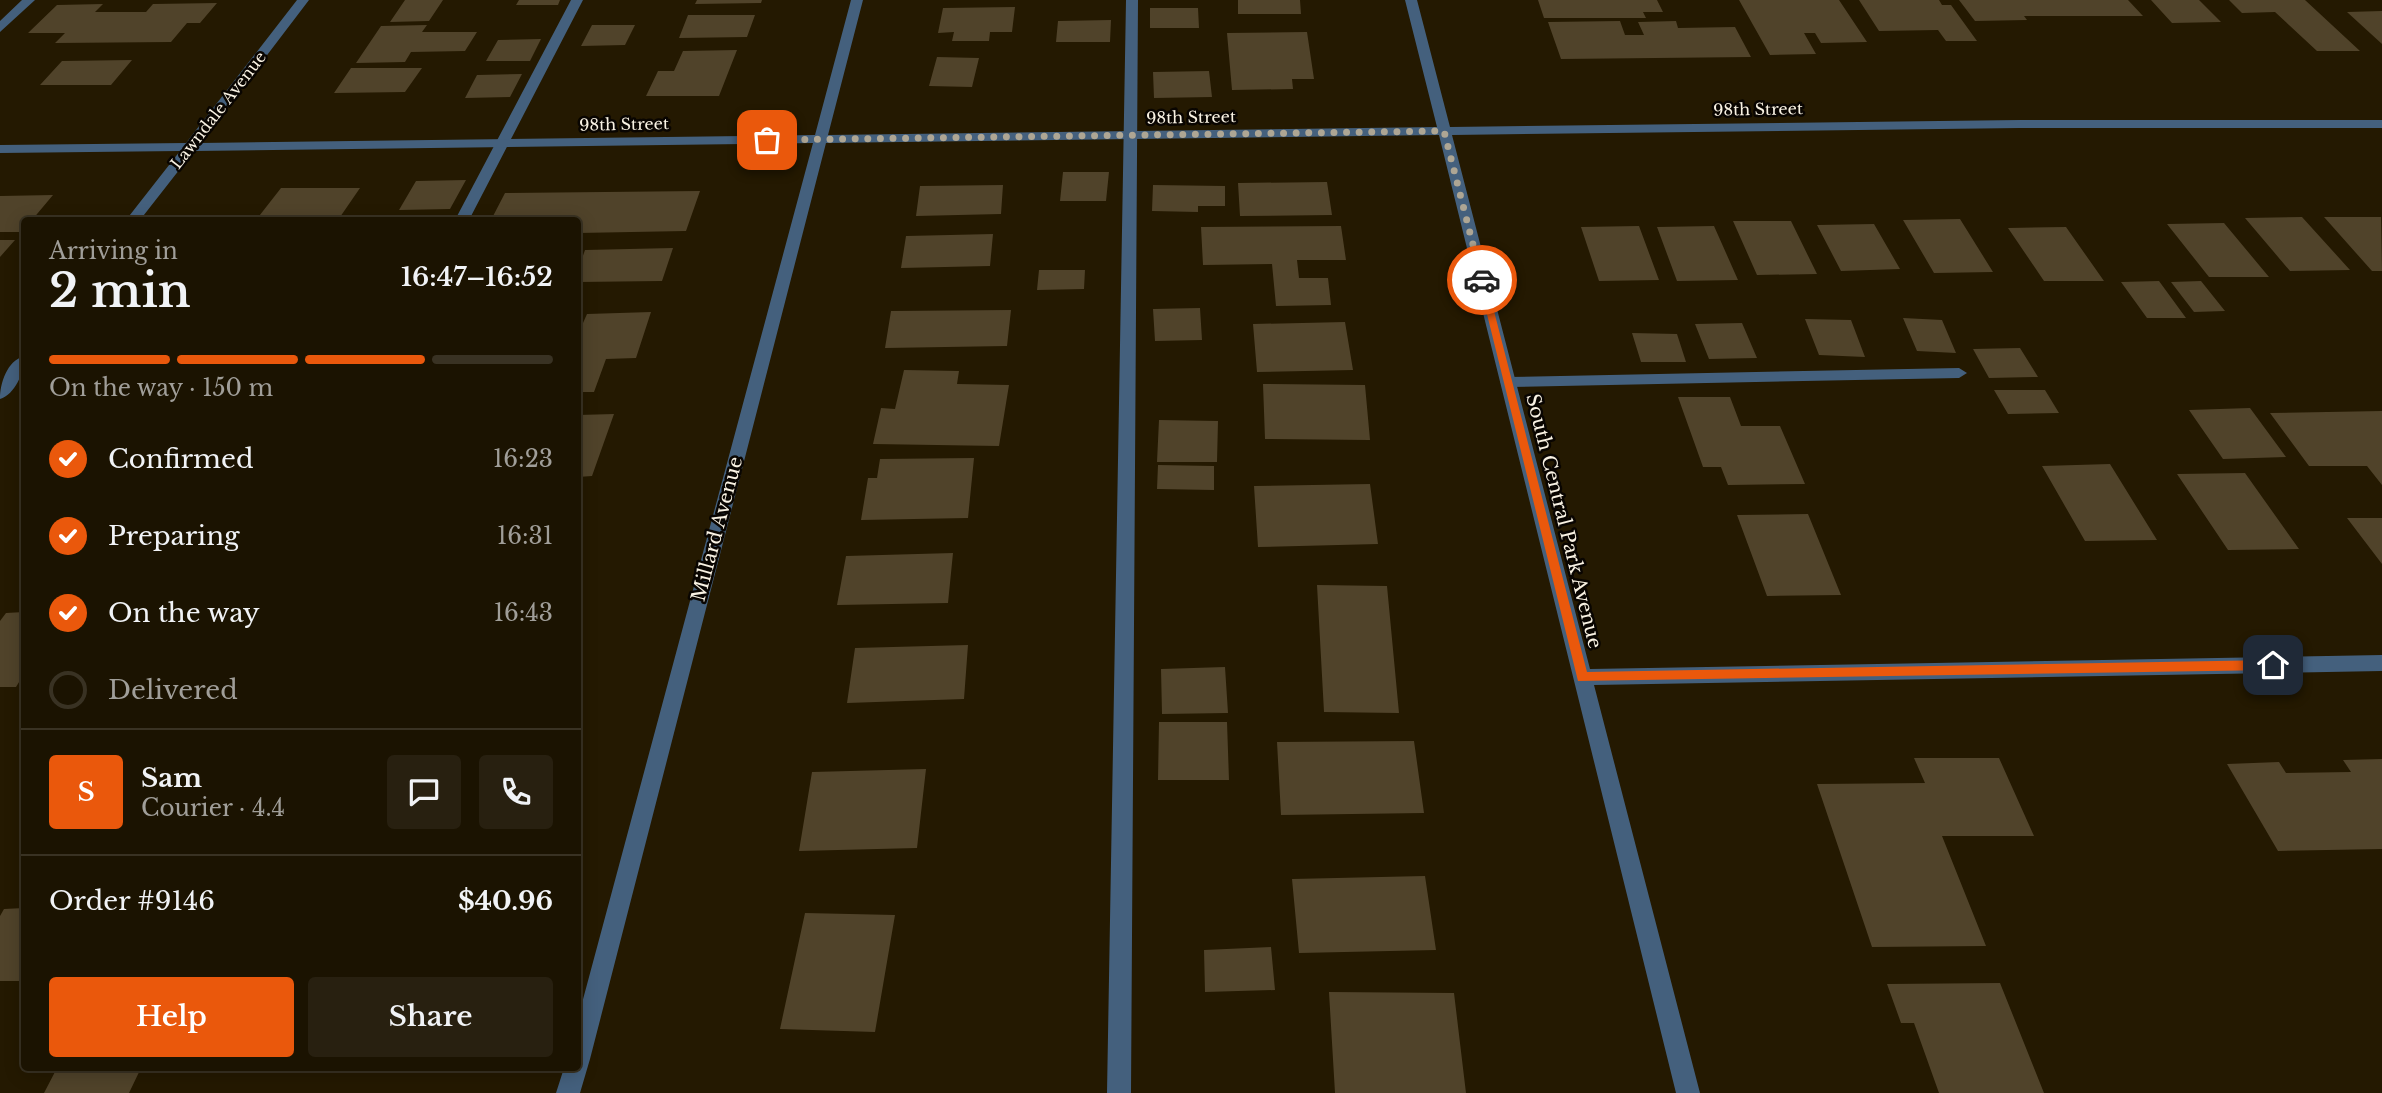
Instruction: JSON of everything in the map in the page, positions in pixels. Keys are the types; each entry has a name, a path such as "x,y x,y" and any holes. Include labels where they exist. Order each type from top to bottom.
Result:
{"street":[{"path":"0,28 29,0"},
{"name":"Lawndale Avenue","path":"135,217 303,0"},
{"path":"464,217 578,0"},
{"name":"Millard Avenue","path":"581,1048 857,0"},
{"path":"1119,1093 1132,0"},
{"name":"South Central Park Avenue","path":"1411,0 1688,1093"},
{"name":"98th Street","path":"0,149 2034,124 2382,124"},
{"path":"0,393 21,365"},
{"path":"1507,382 1959,373"},
{"path":"1582,677 2382,663"},
{"path":"568,1093 574,1071"}],"building":[{"path":"405,0 443,0 429,21 390,22"},
{"path":"519,0 560,0 558,5 516,5"},
{"path":"697,0 762,0 761,3 695,4"},
{"path":"1238,0 1300,0 1301,14 1238,14"},
{"path":"1538,0 1657,0 1663,12 1643,12 1646,18 1544,18"},
{"path":"1739,0 1839,0 1867,42 1821,43 1815,33 1804,33 1816,54 1770,55"},
{"path":"1859,0 1939,0 1942,5 1951,5 1977,41 1946,41 1938,30 1879,31"},
{"path":"1959,0 2128,0 2143,16 2024,16 2027,20 1975,21"},
{"path":"2151,0 2199,0 2221,22 2172,23"},
{"path":"2229,0 2305,0 2360,51 2317,51 2275,12 2242,13"},
{"path":"217,3 200,23 187,23 171,42 55,43 65,33 28,33 57,5 103,4 95,12 146,12 153,4"},
{"path":"1015,7 1012,32 990,32 989,41 952,41 954,32 938,33 943,8"},
{"path":"1150,8 1198,8 1199,28 1150,28"},
{"path":"2382,11 2382,44 2347,12"},
{"path":"688,15 755,15 747,37 679,38"},
{"path":"1111,20 1110,42 1056,42 1058,21"},
{"path":"1620,21 1625,35 1644,35 1638,22 1676,21 1678,28 1735,27 1751,57 1561,59 1548,22"},
{"path":"427,25 422,32 477,32 465,51 411,52 405,62 356,63 381,26"},
{"path":"592,25 635,25 625,45 581,46"},
{"path":"1307,32 1314,79 1292,79 1293,89 1232,90 1227,33"},
{"path":"541,39 530,61 486,61 498,40"},
{"path":"737,50 719,96 646,96 658,71 674,71 683,51"},
{"path":"937,57 979,58 972,87 929,86"},
{"path":"132,60 111,85 40,85 62,61"},
{"path":"351,68 422,68 405,92 334,93"},
{"path":"1209,71 1212,97 1154,98 1153,72"},
{"path":"522,74 510,97 465,98 477,75"},
{"path":"1063,172 1109,172 1106,201 1060,201"},
{"path":"466,180 450,209 399,210 416,181"},
{"path":"1327,182 1332,215 1240,216 1238,183"},
{"path":"1003,185 1001,214 916,216 920,186"},
{"path":"1153,185 1225,186 1225,206 1198,206 1198,212 1152,211"},
{"path":"281,188 360,188 340,217 258,217"},
{"path":"700,191 686,231 581,233 581,217 493,217 505,193"},
{"path":"53,195 35,217 21,217 21,232 0,232 0,196"},
{"path":"2302,217 2350,270 2290,271 2245,218"},
{"path":"2324,217 2381,217 2382,271 2372,271"},
{"path":"1960,219 1993,272 1934,273 1903,220"},
{"path":"1733,221 1791,221 1817,274 1757,275"},
{"path":"2224,223 2269,277 2209,277 2167,224"},
{"path":"1874,224 1900,269 1841,271 1817,225"},
{"path":"1341,226 1346,260 1297,260 1299,278 1328,278 1331,305 1276,306 1272,264 1203,265 1201,227"},
{"path":"1639,226 1659,280 1599,281 1581,227"},
{"path":"1714,226 1738,280 1677,281 1657,227"},
{"path":"2066,227 2104,281 2044,281 2008,228"},
{"path":"993,234 990,266 901,268 906,236"},
{"path":"0,240 15,240 0,257"},
{"path":"673,248 662,281 581,282 581,261 585,250"},
{"path":"1039,270 1085,270 1084,289 1037,290"},
{"path":"2159,281 2186,318 2147,318 2121,282"},
{"path":"2201,281 2225,311 2194,312 2171,282"},
{"path":"1200,308 1202,340 1155,341 1153,309"},
{"path":"1011,310 1007,346 885,348 891,311"},
{"path":"651,312 636,358 606,359 594,392 581,392 581,323 587,314"},
{"path":"1903,318 1942,320 1956,353 1917,351"},
{"path":"1805,319 1851,320 1865,357 1819,355"},
{"path":"1345,322 1353,370 1257,372 1253,324"},
{"path":"1742,323 1757,358 1709,359 1695,324"},
{"path":"1632,333 1677,334 1686,362 1641,362"},
{"path":"2020,348 2038,377 1989,378 1973,349"},
{"path":"904,370 959,371 957,384 1009,385 999,446 873,444 881,408 895,409"},
{"path":"1263,384 1365,385 1370,440 1265,439"},
{"path":"1994,390 2045,390 2059,413 2008,414"},
{"path":"1678,397 1730,397 1741,426 1780,426 1805,484 1728,485 1721,467 1703,467"},
{"path":"2250,408 2286,457 2223,459 2189,410"},
{"path":"2382,411 2382,485 2367,466 2309,466 2270,413"},
{"path":"614,414 592,476 581,477 581,415"},
{"path":"1159,420 1218,421 1217,462 1157,462"},
{"path":"974,458 968,518 861,520 868,478 877,478 880,459"},
{"path":"2110,464 2157,540 2085,541 2042,466"},
{"path":"1158,465 1214,466 1214,490 1157,489"},
{"path":"2245,473 2299,549 2228,550 2177,474"},
{"path":"1370,484 1378,544 1258,547 1254,486"},
{"path":"1808,514 1841,595 1767,596 1737,515"},
{"path":"2347,518 2382,518 2382,564"},
{"path":"953,553 948,603 837,605 846,556"},
{"path":"1317,585 1387,586 1399,713 1324,712"},
{"path":"21,612 21,679 16,687 0,687 0,621 6,613"},
{"path":"968,645 964,699 847,703 855,648"},
{"path":"1225,667 1228,713 1162,714 1161,669"},
{"path":"1159,722 1227,722 1229,780 1158,780"},
{"path":"1414,741 1424,813 1281,815 1277,742"},
{"path":"1914,758 1999,758 2034,836 1942,836 1986,946 1872,947 1817,784 1925,783"},
{"path":"2382,759 2382,849 2278,851 2227,764 2279,762 2286,773 2351,772 2343,760"},
{"path":"926,769 917,848 799,851 812,772"},
{"path":"1425,876 1436,950 1299,953 1292,879"},
{"path":"21,908 21,981 0,981 0,916 4,909"},
{"path":"805,913 895,915 875,1032 780,1029"},
{"path":"1271,947 1275,990 1205,992 1204,950"},
{"path":"2000,983 2044,1093 1939,1093 1914,1023 1901,1023 1887,984"},
{"path":"1329,992 1454,993 1466,1093 1335,1093"},
{"path":"55,1071 140,1071 129,1093 44,1093"}],"way so far":[{"path":"767,140 1444,131 1482,280"}],"route":[{"path":"1482,280 1582,677 2273,665"}]}
